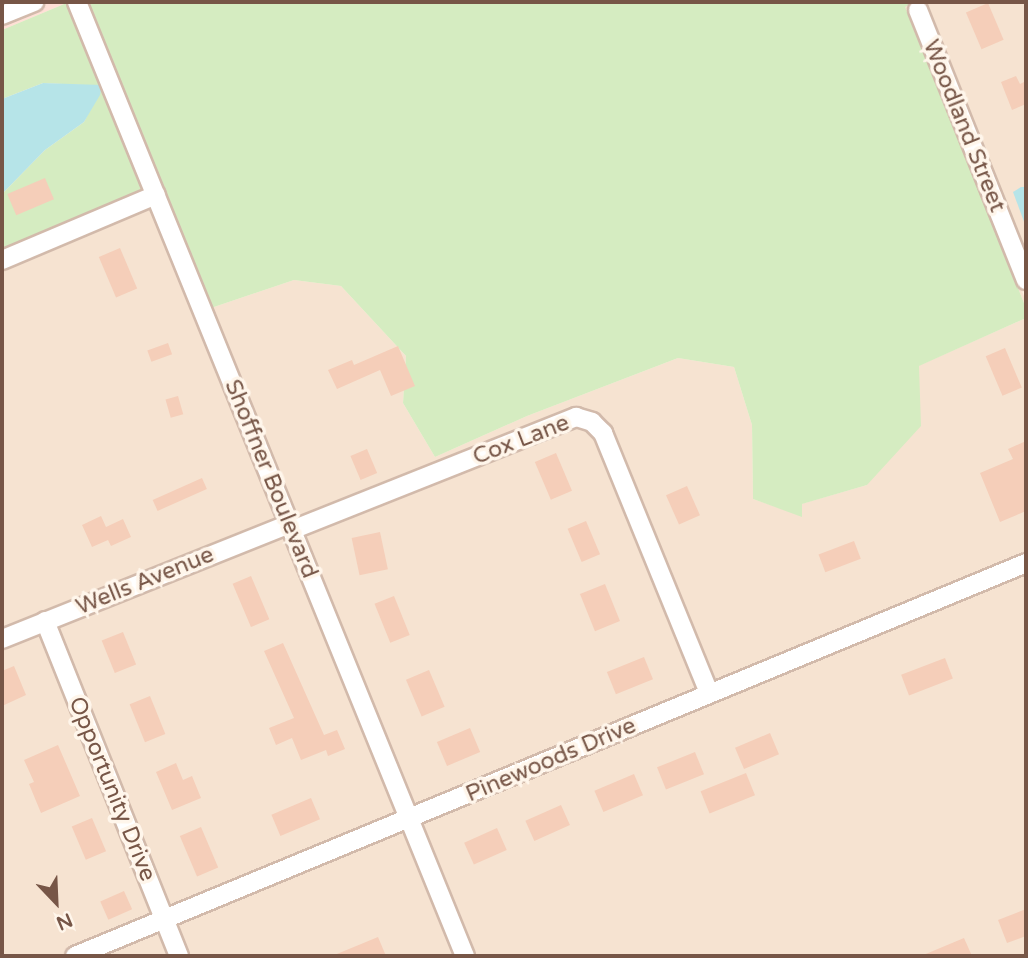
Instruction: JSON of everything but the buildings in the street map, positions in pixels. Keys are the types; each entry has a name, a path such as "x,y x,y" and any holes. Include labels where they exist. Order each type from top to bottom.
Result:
{"street":[{"path":"2,15 34,2"},
{"name":"Shoffner Boulevard","path":"77,2 466,956"},
{"name":"Woodland Street","path":"918,10 1026,280"},
{"path":"2,260 156,195"},
{"name":"Cox Lane","path":"291,527 576,418 592,422 603,433 709,693"},
{"name":"Wells Avenue","path":"2,639 291,527"},
{"name":"Pinewoods Drive","path":"75,956 166,921 1026,563"},
{"name":"Opportunity Drive","path":"45,621 179,956"}],"shaded area":[{"path":"2,2 69,2 2,30"},
{"path":"923,2 1026,2 1026,259 952,79"},
{"path":"907,5 1026,301 1026,308 904,6"},
{"path":"162,181 211,308 294,280 341,286 406,356 403,403 435,457 527,416 678,358 734,367 752,425 753,499 802,516 801,504 867,485 918,366 1026,318 1026,956 474,956 303,536 578,427 593,413 572,409 296,519 159,183"},
{"path":"144,189 457,956 188,956 49,610 35,616 171,956 2,956 2,250"}],"green space":[{"path":"69,2 144,189 2,250 2,194 45,150 84,122 102,86 43,83 2,99 2,30"},
{"path":"86,2 913,2 905,7 1026,308 1026,318 919,366 921,426 867,485 802,504 802,517 753,499 752,425 734,367 678,358 527,416 435,457 403,403 406,356 341,286 294,280 211,308"}],"water":[{"path":"43,83 102,85 100,95 84,122 45,150 2,194 2,99"},
{"path":"1026,187 1026,227 1013,192"}]}
